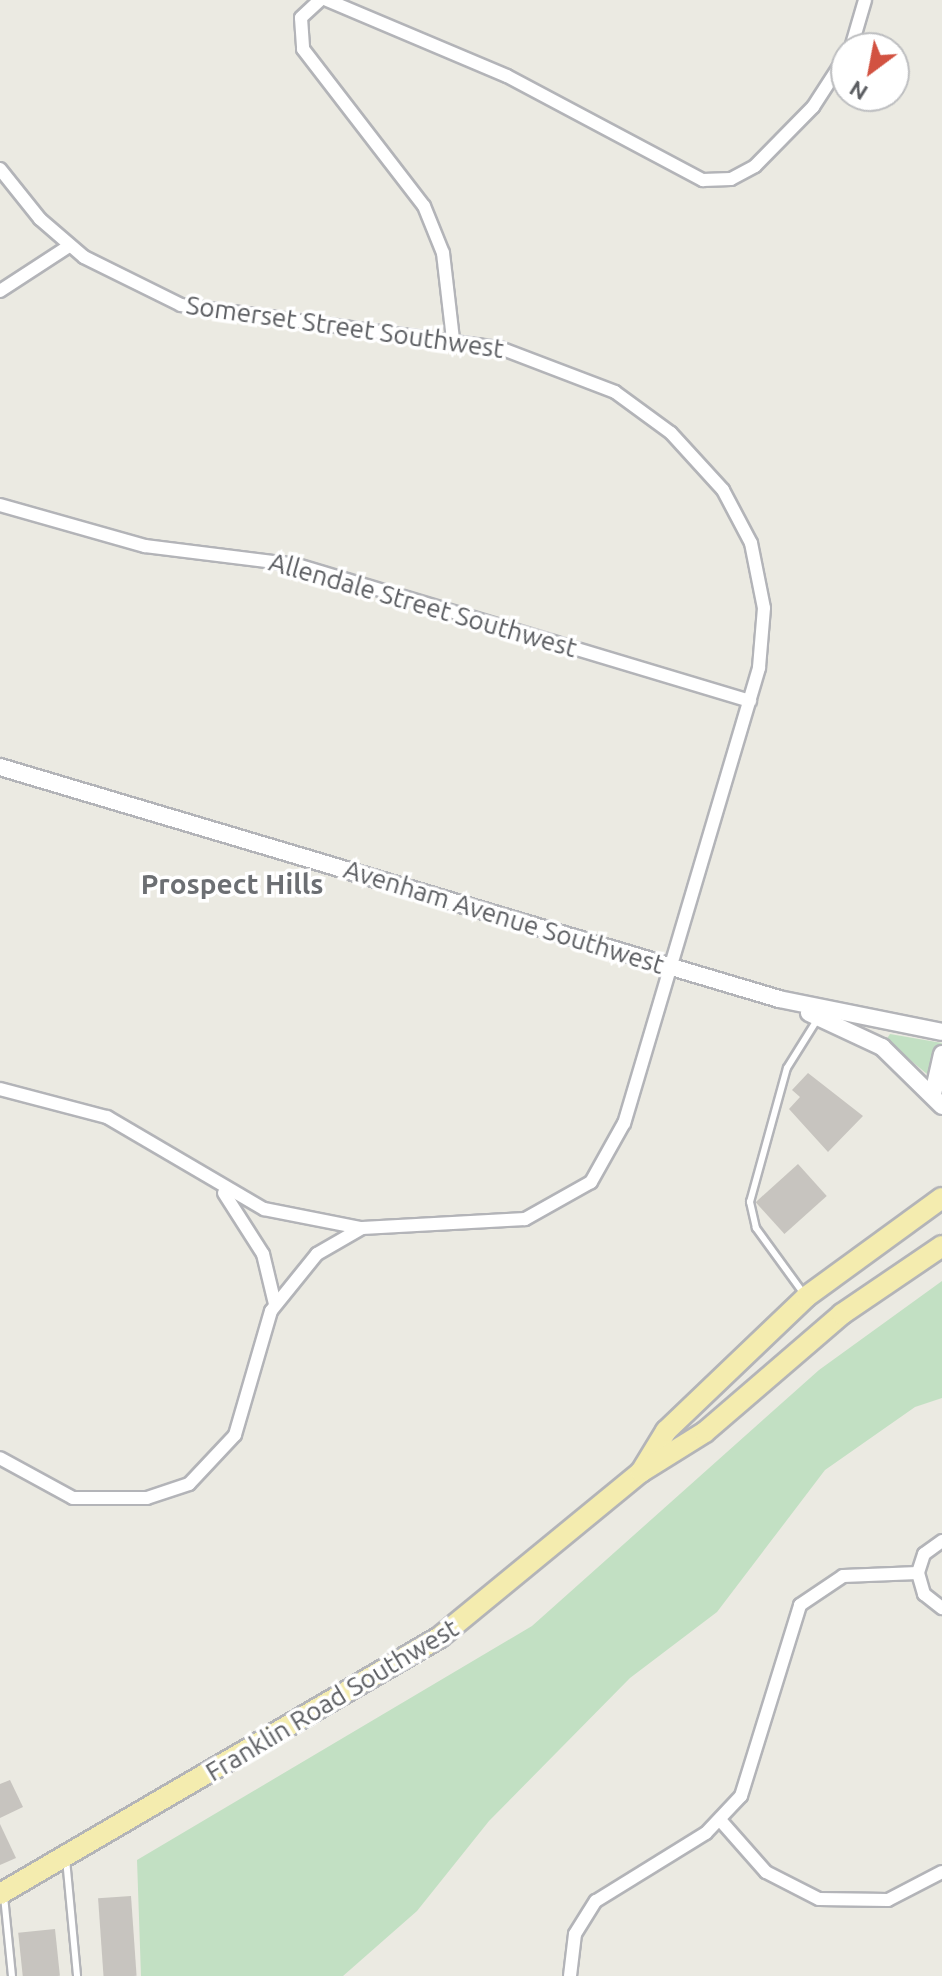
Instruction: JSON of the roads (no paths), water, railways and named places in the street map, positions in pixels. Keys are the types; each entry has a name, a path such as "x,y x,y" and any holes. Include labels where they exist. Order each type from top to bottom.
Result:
{"main road":[{"name":"Franklin Road Southwest","path":"2,1893 66,1859 440,1637 546,1557 641,1472 666,1431 806,1297 942,1198"},
{"name":"Franklin Road Southwest","path":"641,1472 672,1459 842,1314 942,1246"}],"street":[{"path":"320,0 301,18 303,49 424,206 443,253 453,339"},
{"path":"327,0 507,76 703,180 731,179 755,166 813,107 830,81"},
{"path":"856,32 865,0"},
{"name":"Somerset Street Southwest","path":"0,169 69,246 147,292 204,311 453,339 552,362 615,392 671,433 723,490 760,578 763,638 750,701 616,1144 574,1196 525,1219 362,1228"},
{"path":"0,291 69,246"},
{"name":"Allendale Street Southwest","path":"0,505 145,546 297,565 750,701"},
{"name":"Avenham Avenue Southwest","path":"0,767 779,999 942,1032"},
{"name":"Avenham Avenue Southwest","path":"779,999 882,1047 938,1100"},
{"path":"938,1100 942,1054"},
{"path":"0,1089 107,1117 218,1187 273,1212 362,1228"},
{"path":"218,1187 252,1230 275,1304"},
{"path":"0,1458 73,1498 147,1498 189,1484 235,1435 275,1304 317,1254 362,1228"},
{"path":"942,1541 924,1554 918,1573 924,1594 942,1608"},
{"path":"570,1976 575,1934 596,1901 721,1821 750,1776 800,1605 843,1576 918,1573"},
{"path":"721,1821 766,1872 819,1899 888,1900 942,1872"}],"lane":[{"path":"806,1297 756,1228 750,1202 787,1068 819,1018"},
{"path":"66,1859 77,1976"},
{"path":"2,1893 12,1976"}],"district":[{"name":"Prospect Hills","path":"232,884"}]}
